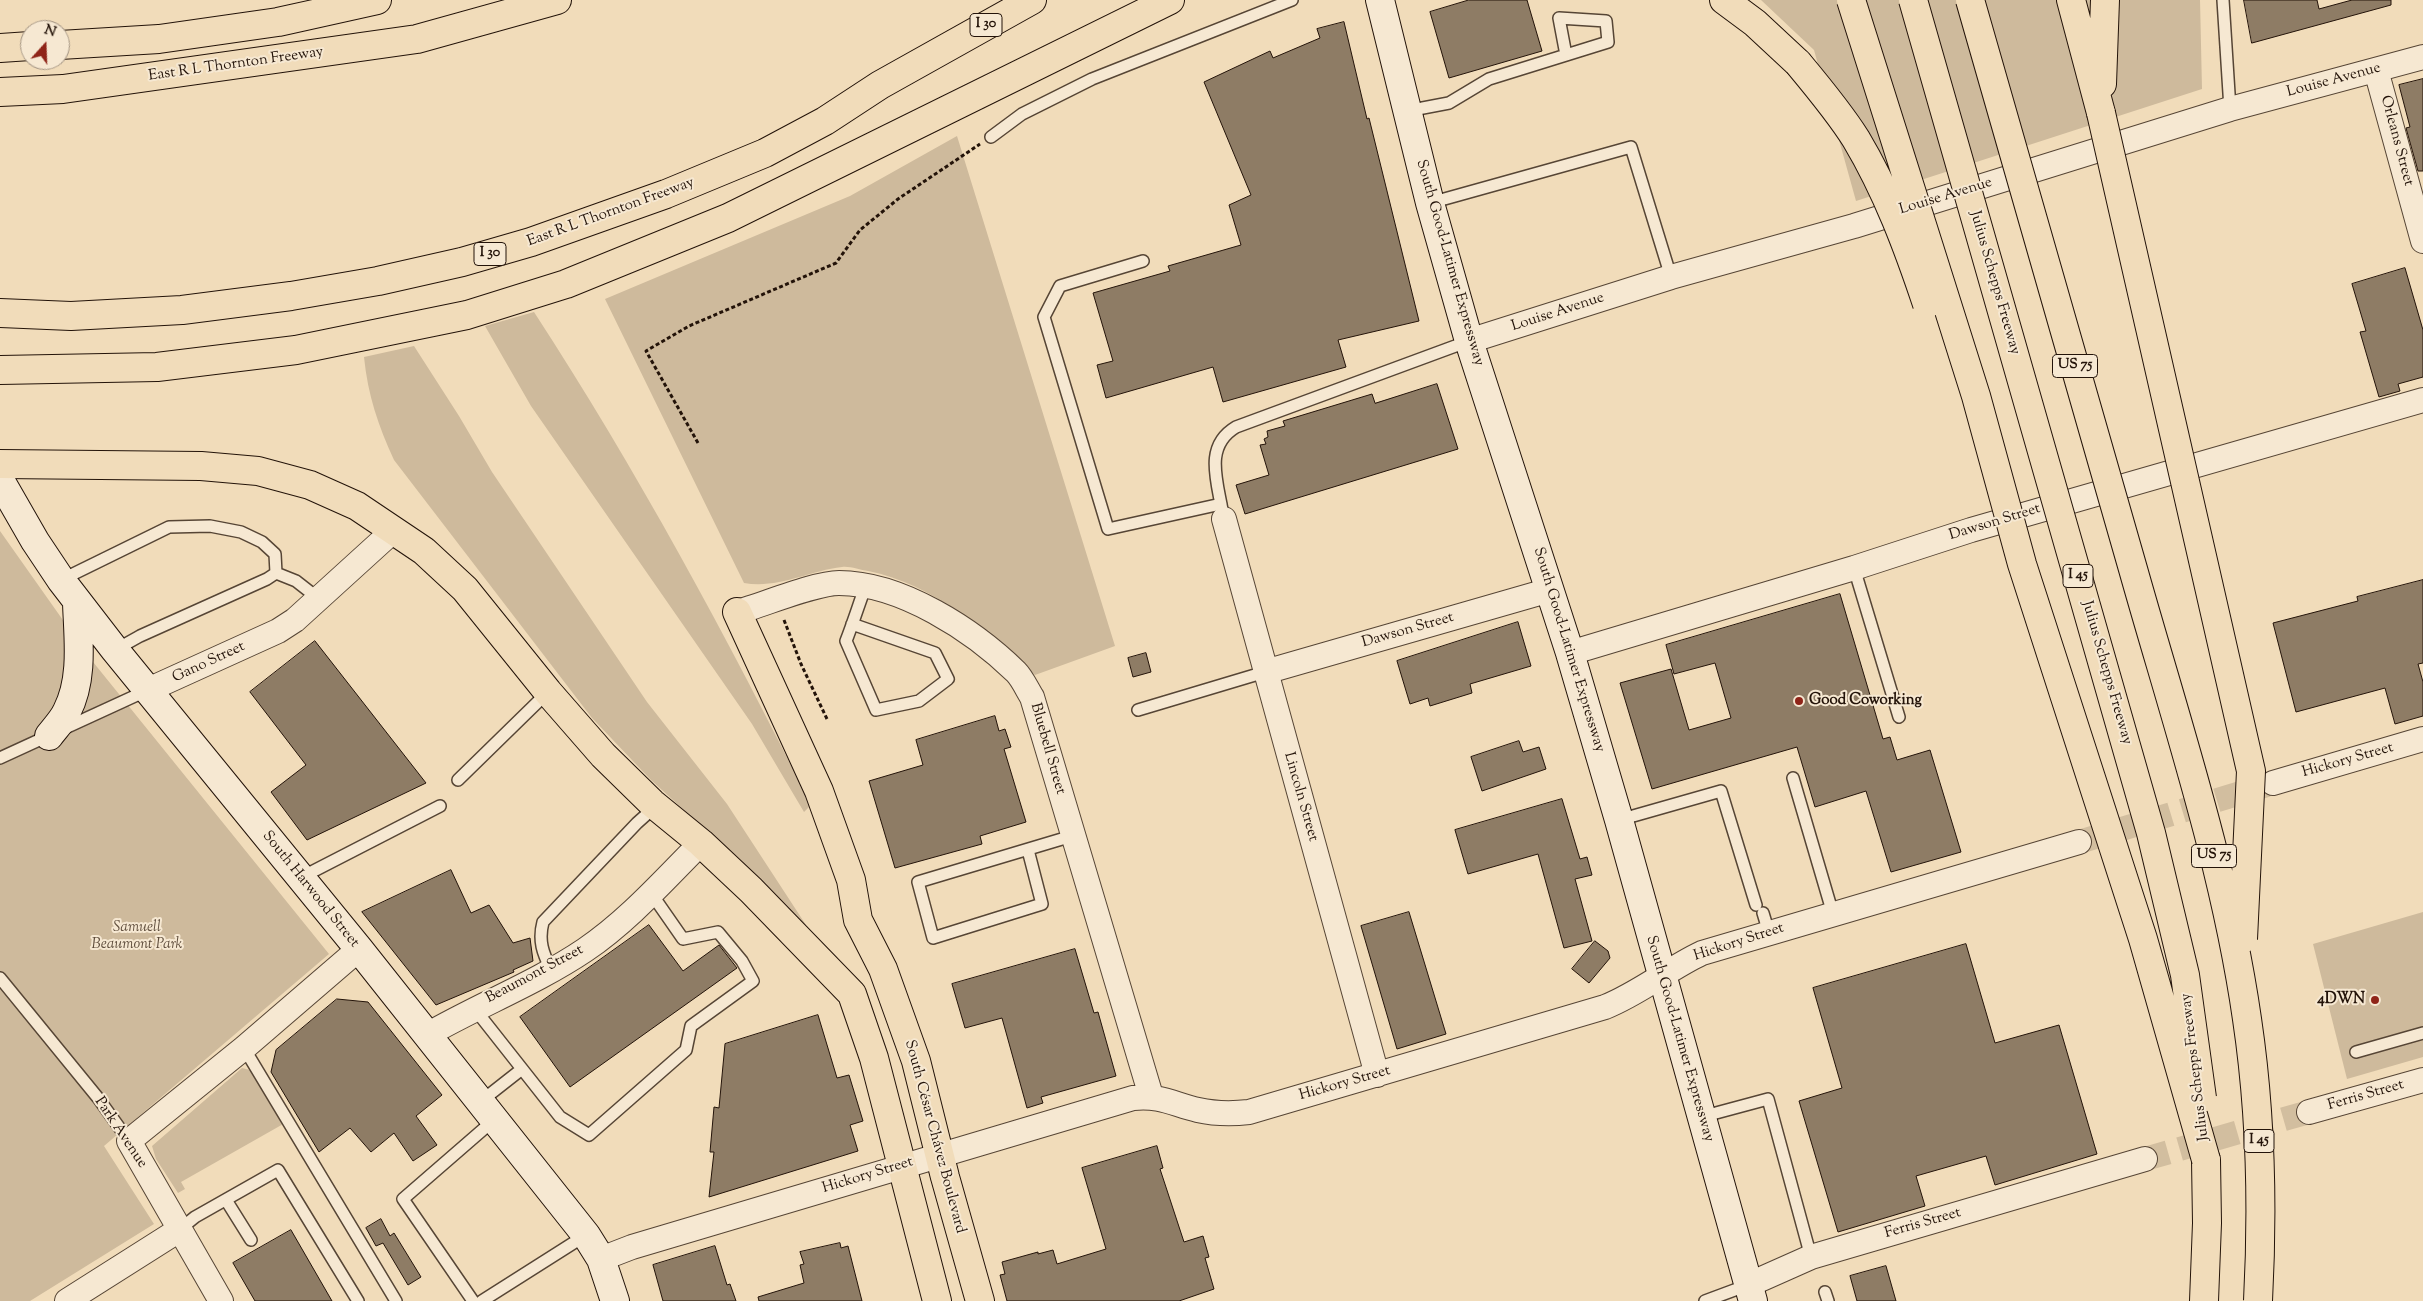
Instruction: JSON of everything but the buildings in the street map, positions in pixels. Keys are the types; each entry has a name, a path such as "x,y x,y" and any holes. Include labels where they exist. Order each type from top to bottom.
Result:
{"main road":[{"path":"70,44 159,39 278,22 377,0"},
{"name":"East R L Thornton Freeway","path":"0,92 62,89 418,39 557,0"},
{"path":"940,51 1008,0"},
{"name":"East R L Thornton Freeway","path":"0,313 71,316 182,310 378,281 462,262 531,242 666,194 765,153 825,121 880,86 1032,0"},
{"name":"South Good-Latimer Expressway","path":"1380,0 1430,203 1469,341 1570,653 1750,1293"},
{"path":"1724,0 1755,23 1798,62 1855,138 1880,183 1916,270 1958,401 2022,564"},
{"path":"1850,0 1976,396 2022,564 2143,939 2206,1160"},
{"name":"Julius Schepps Freeway","path":"1913,0 2129,753 2169,904 2196,1045 2206,1160 2207,1223 2204,1301"},
{"name":"US 75","path":"1970,0 2202,811 2224,900 2241,981"},
{"path":"2071,0 2101,113 2251,771 2241,981"},
{"path":"2101,113 2105,0"},
{"path":"0,370 156,366 296,350 467,315 566,284 728,218 1169,2"},
{"path":"0,105 62,89"},
{"path":"0,464 201,466 258,471 310,485 357,506 424,551 465,589 548,692 603,754 656,806 701,843 752,890 852,994 874,1058 937,1301"},
{"name":"South Harwood Street","path":"0,480 61,580 115,650 359,949 586,1235 601,1259 615,1301"},
{"path":"49,736 67,712 75,690 79,660 78,602"},
{"name":"South César Chávez Boulevard","path":"737,612 790,723 819,792 851,880 858,920 883,969 916,1061 939,1155 980,1301"},
{"name":"I 45","path":"2241,981 2252,1053 2258,1124 2261,1211 2258,1301"}],"street":[{"name":"Louise Avenue","path":"1469,341 1671,277 1854,226 2230,109 2423,57"},
{"name":"Orleans Street","path":"2376,70 2423,241"},
{"name":"Dawson Street","path":"1570,653 1854,568 1971,530 2423,400"},
{"name":"Lincoln Street","path":"1222,512 1377,1074"},
{"name":"Gano Street","path":"148,690 278,631 295,620 394,530"},
{"name":"Bluebell Street","path":"737,612 837,583 866,585 896,594 933,612 977,640 1017,673 1032,697 1150,1096"},
{"name":"Dawson Street","path":"1265,672 1550,590"},
{"name":"Hickory Street","path":"2273,783 2423,739"},
{"name":"Hickory Street","path":"601,1259 622,1250 1133,1098 1150,1096 1196,1109 1232,1114 1249,1112 1605,1007 1626,998 1685,961 1763,917 1833,914 2079,842"},
{"name":"Beaumont Street","path":"427,1035 474,1008 551,970 586,949 651,893 701,843"},
{"path":"129,1141 244,1048 359,949"},
{"name":"Ferris Street","path":"2308,1112 2423,1080"},
{"name":"Park Avenue","path":"129,1141 221,1301"},
{"name":"Ferris Street","path":"1750,1293 1810,1257 2145,1159"},
{"path":"67,1301 179,1230"}],"lane":[{"path":"991,137 1022,114 1092,79 1292,0"},
{"path":"2223,0 2230,109"},
{"path":"1407,111 1449,103 1489,79 1608,42 1606,21 1560,18 1566,55"},
{"path":"1430,203 1631,147 1671,277"},
{"path":"1143,261 1060,286 1044,317 1108,529 1222,512 1215,456 1218,444 1224,434 1236,427 1469,341"},
{"path":"61,580 169,527 210,526 241,532 262,542 274,554 276,573"},
{"path":"1854,568 1899,717"},
{"path":"276,573 296,580 319,600"},
{"path":"115,650 140,636 267,579 276,573"},
{"path":"852,624 935,653 948,679 919,701 876,710 846,642 852,624 866,585"},
{"path":"1138,710 1265,672"},
{"name":"Gano Street","path":"0,758 148,690"},
{"path":"458,780 548,692"},
{"path":"1793,778 1833,914"},
{"path":"1618,820 1721,790 1763,917"},
{"path":"300,878 440,806"},
{"path":"551,970 542,951 540,934 543,922 637,823 656,806"},
{"path":"1028,850 1042,904 933,938 918,882 1072,836"},
{"path":"474,1008 560,1117 589,1136 686,1050 691,1026 753,981 742,961 718,932 683,939 651,893"},
{"name":"Park Avenue","path":"0,978 98,1098 129,1141"},
{"path":"2356,1052 2423,1033"},
{"path":"244,1048 396,1301"},
{"path":"473,1301 403,1199 487,1111 522,1069"},
{"path":"1701,1116 1768,1099 1810,1257"},
{"path":"179,1230 195,1217 278,1170 358,1301"},
{"path":"226,1200 251,1240"},
{"path":"482,1301 586,1235"},
{"name":"Ferris Street","path":"1705,1301 1750,1293"}],"path":[{"path":"698,443 646,351 689,326 836,263 860,230 898,198 991,137"},
{"path":"777,600 801,664 827,719"}],"green space":[{"path":"1761,0 2200,0 2202,89 1856,201 1814,50"},
{"path":"957,136 1115,646 1035,675 958,611 937,598 892,577 845,567 829,569 769,584 744,583 605,299 850,196"},
{"path":"534,312 645,493 714,617 811,805 804,812 752,724 531,406 485,326"},
{"path":"414,346 492,472 647,702 727,804 806,925 803,929 753,873 651,780 592,718 394,460 374,410 364,357"},
{"name":"Samuell Beaumont Park","path":"0,531 89,657 329,954 104,1146 154,1224 30,1301 0,1301"},
{"name":"4DWN","path":"2423,912 2423,1057 2347,1079 2313,944"},
{"path":"242,1068 254,1071 285,1123 181,1182 185,1189 178,1193 156,1159 152,1146"}],"tunnel":[{"path":"2079,842 2267,785"},
{"path":"2145,1159 2309,1112"}],"place":[{"name":"Good Coworking","path":"1799,701"},
{"name":"4DWN","path":"2375,1000"}]}
